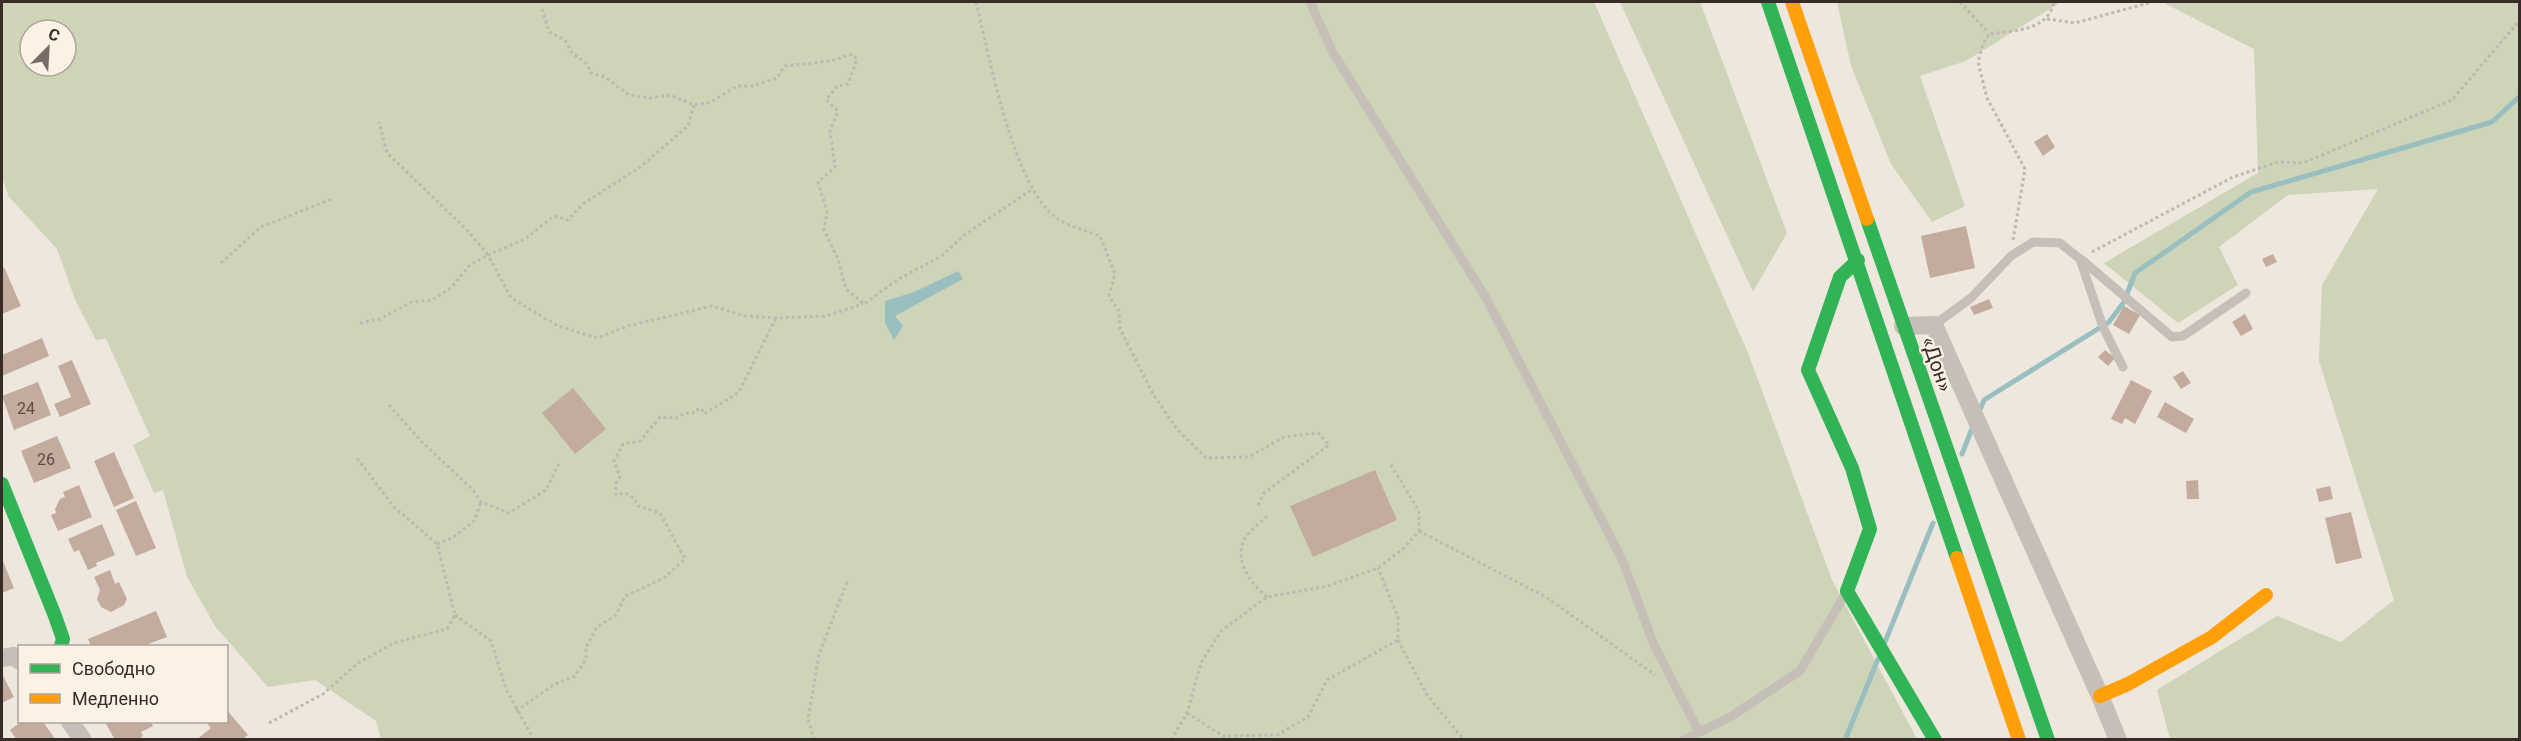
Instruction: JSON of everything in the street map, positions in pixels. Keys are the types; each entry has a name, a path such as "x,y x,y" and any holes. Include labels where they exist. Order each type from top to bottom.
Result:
{"main road":[{"path":"1768,2 1858,260 2019,740"},
{"name":"«Дон»","path":"1792,2 2048,740"},
{"path":"1858,260 1840,277 1808,370 1852,468 1870,529 1847,591 1935,740"},
{"path":"2,484 55,616 63,639 61,645"},
{"path":"2100,696 2128,684 2212,637 2266,595"}],"street":[{"path":"1903,326 1934,325 2118,740"},
{"path":"2,658 14,656 18,659"},
{"path":"71,723 83,740"}],"lane":[{"path":"1310,2 1332,51 1486,298 1622,559 1654,645 1699,732"},
{"path":"1934,325 1971,298 2011,256 2033,242 2060,243 2172,337 2183,336 2246,293"},
{"path":"2080,259 2103,327 2123,367"},
{"path":"1683,740 1730,717 1800,671 1847,591"}],"path":[{"path":"976,2 1008,128 1031,190 1057,219 1100,236 1115,274 1109,296 1119,311 1119,329 1153,394 1177,429 1206,458 1249,457 1284,437 1318,434 1329,445 1264,493 1258,505"},
{"path":"1960,2 1989,33"},
{"path":"2047,19 2054,2"},
{"path":"1989,33 2028,29 2047,19 2075,23 2152,2"},
{"path":"542,9 549,32 565,40 572,53 586,63 591,73 605,77 629,95 650,98 670,95 694,105 711,102 737,86 752,86 777,78 785,66 831,61 852,54 857,59 848,84 837,86 826,100 838,111 830,131 835,167 818,182 827,211 824,230 838,259 846,289 864,304"},
{"path":"2080,259 2233,177 2278,162 2303,163 2452,100 2520,20"},
{"path":"1989,33 1978,62 1987,98 2025,169 2011,256"},
{"path":"360,323 380,320 412,302 432,300 451,288 470,265 525,240 554,216 568,220 583,204 640,167 688,126 694,105"},
{"path":"379,122 387,153 467,230 488,255 511,297 558,326 597,338 628,326 712,306 745,316 776,318 826,316 864,304 897,280 940,257 967,233 1031,190"},
{"path":"221,263 261,227 332,199"},
{"path":"516,711 555,684 575,676 586,659 586,646 597,627 616,615 625,596 664,578 685,559 660,513 638,506 634,498 625,493 616,495 615,483 620,477 615,461 623,444 640,441 660,417 676,418 702,409 704,414 739,392 776,318"},
{"path":"389,405 421,441 473,490 481,502 509,513 546,490 560,461"},
{"path":"357,458 394,507 437,544 455,615 491,641 506,689 516,711 534,740"},
{"path":"1171,740 1187,713 1201,663 1221,631 1267,597 1328,586 1378,568 1404,548 1419,531 1419,511 1390,463"},
{"path":"437,544 452,538 474,520 481,502"},
{"path":"1267,516 1245,540 1242,560 1251,583 1267,597"},
{"path":"1419,531 1546,597 1647,672 1676,684"},
{"path":"1378,568 1398,616 1398,640 1427,695 1464,740"},
{"path":"814,740 808,719 819,654 847,582"},
{"path":"269,723 323,694 358,663 394,643 447,629 455,615"},
{"path":"1187,713 1223,738 1277,735 1308,717 1328,680 1398,640"}],"green space":[{"path":"2,2 1594,2 1748,353 1832,580 1917,739 381,739 376,721 315,680 268,687 215,626 187,577 163,490 154,493 133,445 150,436 106,339 96,340 76,302 57,249 9,197 2,178"},
{"path":"1620,2 1700,2 1787,233 1753,292"},
{"path":"1837,2 2061,2 1966,61 1920,76 1965,206 1932,222 1891,164 1851,66"},
{"path":"2162,2 2519,2 2519,739 2170,739 2157,690 2277,616 2341,642 2394,600 2319,361 2322,285 2378,189 2288,195 2219,247 2238,285 2178,323 2104,263 2258,173 2254,49"}],"water":[{"path":"958,271 963,279 895,316 903,326 894,340 885,323 885,301 914,292"}],"building":[{"path":"2047,134 2055,147 2043,156 2034,142"},
{"path":"1966,226 1975,268 1930,278 1921,236"},
{"path":"2273,254 2277,262 2266,267 2262,259"},
{"path":"4,267 21,306 2,314 2,269"},
{"path":"1989,299 1993,308 1974,315 1970,307"},
{"path":"2124,306 2140,315 2129,334 2113,325"},
{"path":"2245,314 2253,329 2241,336 2232,322"},
{"path":"42,338 49,356 2,376 2,355"},
{"path":"2105,350 2115,358 2108,366 2098,357"},
{"path":"72,360 91,404 60,417 54,404 71,397 58,366"},
{"path":"2183,371 2191,383 2181,389 2173,377"},
{"path":"2131,380 2152,391 2135,424 2125,418 2122,424 2111,419"},
{"path":"38,382 51,415 14,430 2,396"},
{"path":"573,388 606,429 575,454 542,413"},
{"path":"2165,402 2194,419 2186,433 2157,417"},
{"path":"57,436 71,468 34,483 21,451"},
{"path":"114,452 134,498 114,507 94,461"},
{"path":"1375,470 1397,520 1313,557 1290,506"},
{"path":"2198,480 2199,499 2187,499 2186,481"},
{"path":"79,485 92,517 58,531 51,515 56,513 55,509 60,499 65,497 63,492"},
{"path":"2330,486 2333,499 2319,502 2316,489"},
{"path":"136,501 156,548 136,556 116,510"},
{"path":"2351,512 2362,558 2336,564 2325,518"},
{"path":"102,524 115,555 96,563 97,566 88,570 79,550 74,552 68,539"},
{"path":"2,559 14,588 2,593"},
{"path":"110,570 115,584 119,582 127,599 124,605 111,612 101,607 97,599 100,590 94,577"},
{"path":"156,611 167,637 146,645 91,645 88,639"},
{"path":"2,674 14,697 2,703"},
{"path":"228,711 248,735 241,740 196,740 211,728 207,723 228,723"},
{"path":"20,723 44,723 56,740 17,740 10,730"},
{"path":"106,723 152,723 153,726 141,732 143,736 137,740 115,740"}],"waterway":[{"path":"1979,412 1984,400 2109,322 2124,302 2135,273 2251,192 2492,122 2520,96"},
{"path":"1962,454 1973,426"},
{"path":"1885,642 1933,523"},
{"path":"1845,740 1878,659"}],"traffic: fast":[{"path":"1768,2 1957,558"},
{"path":"1867,219 2048,740"},
{"path":"1858,260 1840,277 1808,370 1852,468 1870,529 1847,591 1935,740"},
{"path":"2,484 55,616 63,639 61,645"}],"traffic: slow":[{"path":"1792,2 1867,219"},
{"path":"1957,558 2019,740"},
{"path":"2100,696 2128,684 2212,637 2266,595"}]}
